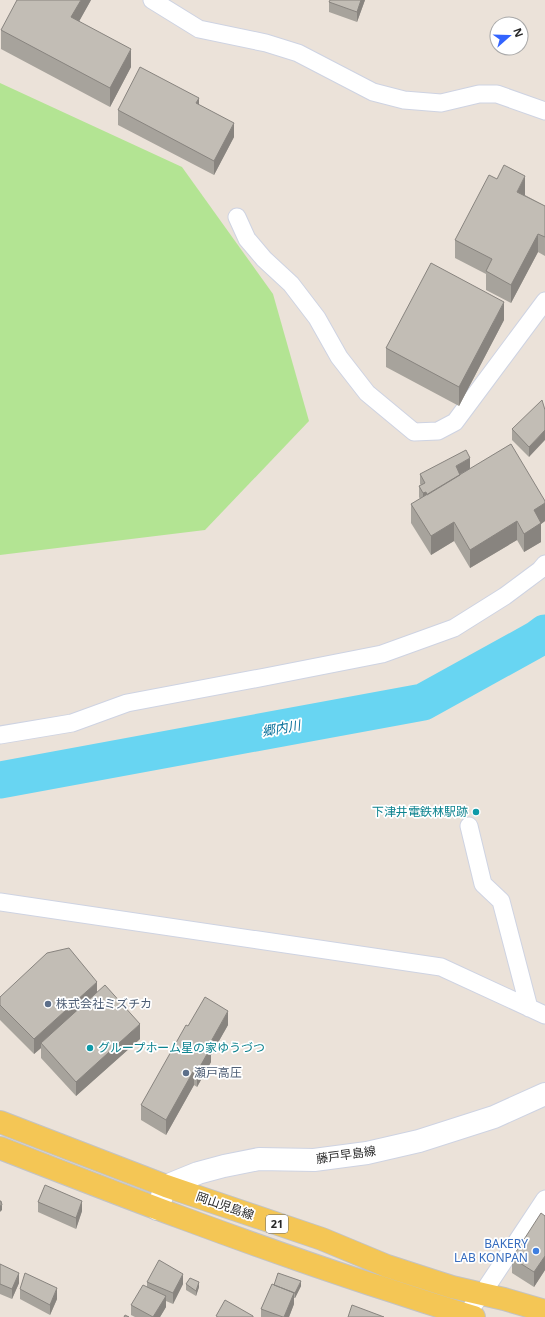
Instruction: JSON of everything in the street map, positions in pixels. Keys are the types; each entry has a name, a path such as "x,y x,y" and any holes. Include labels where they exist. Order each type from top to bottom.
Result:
{"main road":[{"name":"藤戸早島線","path":"166,1186 205,1171 259,1159 314,1160 367,1153 419,1142 494,1118 545,1094"},
{"name":"岡山児島線","path":"0,1122 166,1186 322,1239 387,1266 452,1287 545,1312"},
{"name":"21","path":"0,1148 231,1237 468,1316"},
{"path":"157,1209 166,1186"}],"street":[{"path":"152,0 199,29 266,44 298,53 373,92 404,100 441,103 479,94 497,94 545,110"},
{"path":"237,217 247,239 264,259 291,284 317,318 339,357 367,393 414,432 438,431 455,422 545,301"},
{"path":"0,735 72,723 127,703 382,654 454,628 505,596 540,570 545,564"},
{"path":"469,826 483,884 501,901 529,1008"},
{"path":"0,902 441,967 545,1015"},
{"path":"468,1316 545,1199"}],"green space":[{"path":"0,83 182,167 273,294 309,421 205,530 0,555"}],"building":[{"path":"17,0 81,0 71,17 131,49 110,88 1,30"},
{"path":"330,0 361,0 357,12 329,2"},
{"path":"140,67 199,98 196,103 234,123 214,161 118,110"},
{"path":"504,165 525,176 517,192 545,206 545,237 538,234 511,285 486,271 492,259 455,240 489,175 497,179"},
{"path":"431,263 504,302 459,387 386,348"},
{"path":"542,400 545,410 545,430 529,447 512,429"},
{"path":"511,444 545,501 545,503 534,510 541,523 524,534 517,521 470,550 454,522 431,536 411,504"},
{"path":"466,450 470,458 456,466 460,475 427,495 426,492 423,493 419,486 425,483 420,474"},
{"name":"株式会社ミズチカ","path":"69,948 97,982 34,1039 0,1005 0,997 47,953"},
{"name":"グループホーム星の家ゆうづつ","path":"105,985 140,1024 76,1082 41,1043"},
{"name":"瀬戸高圧","path":"205,997 228,1011 209,1045 211,1047 197,1072 194,1070 166,1120 141,1105 186,1025 188,1026"},
{"path":"45,1185 82,1201 76,1218 38,1202"},
{"path":"541,1213 545,1216 545,1256 534,1272 512,1258"},
{"path":"159,1260 183,1274 173,1293 147,1282"},
{"path":"0,1264 19,1273 12,1289 0,1284"},
{"path":"25,1273 57,1288 50,1305 20,1289"},
{"path":"278,1273 301,1281 295,1293 274,1285"},
{"path":"190,1278 199,1282 196,1291 186,1284"},
{"path":"272,1284 294,1293 284,1317 261,1309"},
{"path":"143,1285 166,1296 153,1317 131,1305"},
{"path":"225,1300 253,1316 253,1317 216,1316"},
{"path":"352,1305 384,1317 348,1317"}],"waterway":[{"name":"郷内川","path":"0,780 423,702 537,639 545,633"}],"place":[{"name":"下津井電鉄林駅跡","path":"476,812"},
{"name":"株式会社ミズチカ","path":"48,1004"},
{"name":"グループホーム星の家ゆうづつ","path":"90,1048"},
{"name":"瀬戸高圧","path":"186,1073"},
{"name":"BAKERY LAB KONPAN","path":"536,1251"}]}
